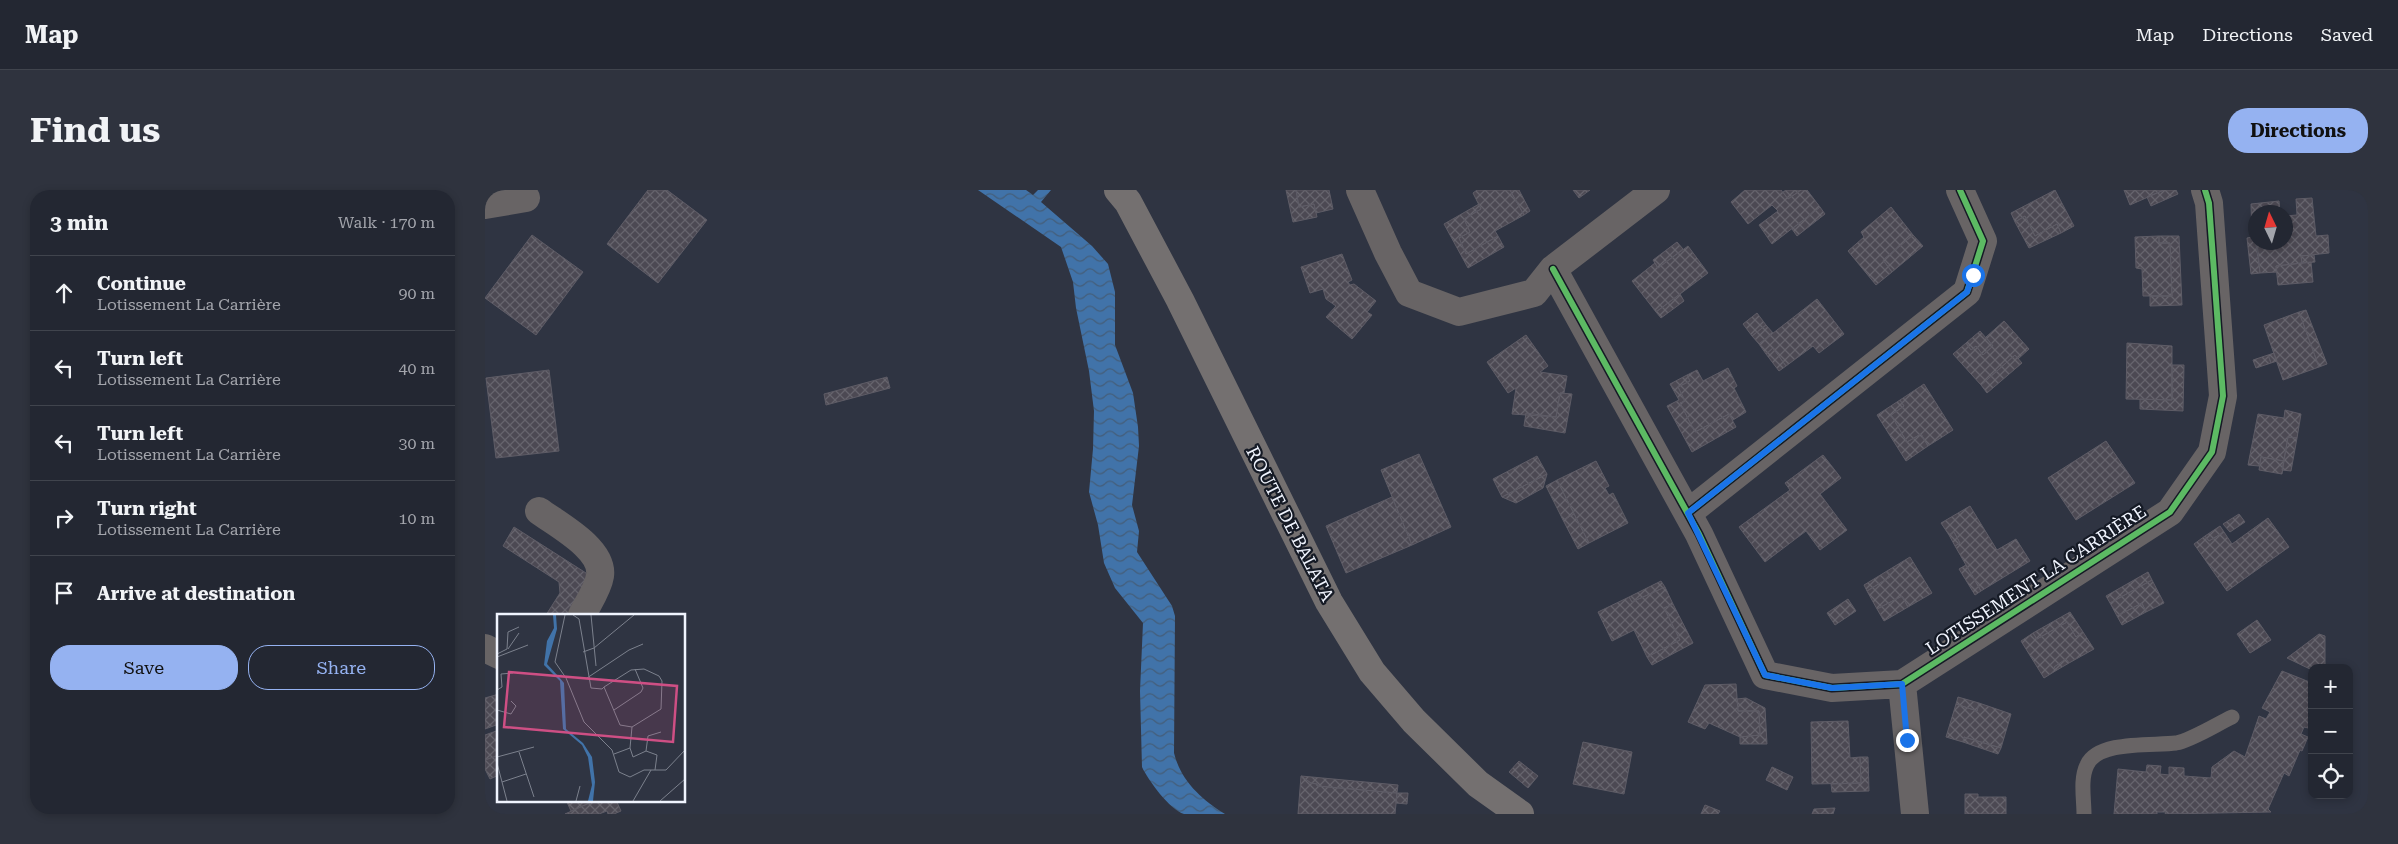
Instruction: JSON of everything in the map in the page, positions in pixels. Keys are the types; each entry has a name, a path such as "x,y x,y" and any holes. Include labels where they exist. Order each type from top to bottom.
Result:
{"main road":[{"name":"ROUTE DE BALATA","path":"1118,190 1128,202 1180,300 1329,602 1372,672 1414,721 1477,784 1520,814"}],"street":[{"path":"1360,190 1388,253 1409,293 1459,312 1534,293 1553,270 1656,190"},
{"path":"1688,513 1967,292 1983,241 1960,190"},
{"name":"LOTISSEMENT LA CARRIÈRE","path":"1553,270 1688,513 1765,675 1832,688 1902,684 2170,512 2212,452 2223,396 2209,203 2205,190"},
{"path":"485,206 526,198"},
{"path":"539,511 587,546 599,564 600,576 582,614"},
{"path":"485,648 497,654"},
{"path":"1902,684 1915,814"}],"lane":[{"path":"2084,814 2084,779 2087,764 2097,754 2121,746 2178,743 2232,717"}],"water":[{"path":"978,190 1026,190 1033,195 1038,190 1051,190 1041,202 1092,246 1108,264 1115,292 1115,345 1133,393 1138,427 1139,446 1132,505 1139,531 1137,552 1172,606 1175,616 1174,753 1187,781 1208,802 1225,814 1184,814 1178,811 1160,794 1142,767 1140,691 1143,623 1115,588 1104,563 1098,525 1089,492 1094,411 1073,282 1061,247"}],"building":[{"path":"648,190 667,190 707,220 658,283 607,244"},
{"path":"1286,190 1296,190 1299,207 1314,204 1317,217 1293,222"},
{"path":"1296,190 1329,190 1333,209 1316,213 1314,204 1299,207"},
{"path":"1477,190 1510,190 1524,215 1495,231 1498,236 1466,254 1459,238 1470,232 1464,219 1481,209 1473,193"},
{"path":"1510,190 1519,190 1530,211 1524,215"},
{"path":"1573,190 1590,190 1579,198"},
{"path":"1745,190 1781,190 1788,199 1801,190 1807,190 1820,207 1772,244 1759,225 1778,211 1772,205 1748,224 1731,202"},
{"path":"1786,190 1801,190 1788,199 1783,192"},
{"path":"2055,190 2074,226 2061,233 2057,224 2035,236 2025,216 2015,222 2011,213"},
{"path":"2124,190 2164,190 2130,205"},
{"path":"2164,190 2176,190 2178,194 2151,206 2147,197"},
{"path":"2312,198 2316,236 2328,235 2329,253 2301,256 2302,263 2276,266 2277,272 2260,273 2258,250 2293,250 2293,215 2297,215 2296,199"},
{"path":"2279,201 2279,205 2251,205"},
{"path":"1479,204 1481,209 1464,219 1470,232 1459,238 1466,254 1498,236 1504,247 1468,268 1444,224"},
{"path":"1820,207 1825,214 1797,236 1792,229"},
{"path":"1891,207 1913,235 1883,260 1892,272 1876,285 1848,251 1864,237 1861,232"},
{"path":"2025,216 2035,236 2057,224 2061,233 2029,248 2015,222"},
{"path":"532,235 583,272 536,335 485,298"},
{"path":"1913,235 1923,246 1892,272 1883,260"},
{"path":"2159,236 2179,236 2182,305 2150,306 2150,296 2172,296 2170,243 2159,243"},
{"path":"2159,236 2159,243 2170,243 2172,296 2143,296 2142,269 2136,268 2135,237"},
{"path":"1677,242 1683,249 1658,268 1653,260"},
{"path":"1688,246 1708,273 1656,312 1632,281 1655,263 1658,268"},
{"path":"2248,250 2257,250 2260,273 2251,274"},
{"path":"1342,254 1352,280 1348,282 1350,285 1354,284 1376,301 1367,312 1372,315 1352,339 1326,317 1336,306 1326,299 1323,289 1310,293 1301,267"},
{"path":"2314,255 2315,262 2302,263 2301,256"},
{"path":"2311,262 2313,282 2278,285 2276,266"},
{"path":"1680,294 1684,301 1661,318 1656,312"},
{"path":"1817,299 1844,334 1819,353 1813,346 1786,366 1773,348 1766,354 1759,344"},
{"path":"2306,310 2327,364 2319,367 2299,312"},
{"path":"2299,312 2319,367 2283,380 2264,325"},
{"path":"1757,313 1766,325 1752,336 1743,324"},
{"path":"2004,321 2029,349 2018,359 2015,355 1981,385 1953,354 1966,343 1971,350 1976,346 1983,355 1993,346 1986,337"},
{"path":"1766,325 1773,333 1759,344 1752,336"},
{"path":"1980,331 1993,346 1983,355 1976,346 1971,350 1966,343"},
{"path":"1526,335 1548,366 1540,372 1567,376 1564,393 1560,393 1556,417 1512,414 1516,388 1508,393 1487,362"},
{"path":"2127,343 2172,346 2172,400 2126,399"},
{"path":"1773,348 1786,366 1779,371 1766,354"},
{"path":"2274,353 2277,361 2271,363 2268,355"},
{"path":"2015,355 2022,363 1987,393 1981,385"},
{"path":"2268,355 2271,363 2256,368 2253,360"},
{"path":"2172,365 2184,365 2183,411 2140,409 2140,399 2172,400"},
{"path":"1728,368 1737,386 1734,388 1746,412 1733,420 1729,414 1695,432 1680,403 1685,401 1678,387 1690,381 1687,375 1697,370 1703,381"},
{"path":"549,370 559,451 496,458 486,378"},
{"path":"1687,375 1690,381 1678,387 1685,401 1680,403 1695,432 1729,414 1736,427 1692,452 1667,406 1679,400 1670,384"},
{"path":"887,377 890,388 826,405 824,394"},
{"path":"1924,384 1953,430 1928,446 1921,434 1907,442 1891,415 1904,406 1900,400"},
{"path":"1560,393 1572,394 1565,433 1524,426 1526,413 1556,417"},
{"path":"1900,400 1904,406 1891,415 1907,442 1921,434 1928,446 1906,461 1877,415"},
{"path":"2285,410 2301,414 2297,438 2288,437 2284,461 2261,457 2259,466 2248,465 2258,414 2284,418"},
{"path":"2288,437 2297,438 2291,471 2282,470"},
{"path":"2106,441 2135,483 2076,520 2048,478"},
{"path":"1419,454 1451,527 1412,545 1381,470"},
{"path":"1823,455 1841,478 1820,494 1847,530 1820,550 1806,531 1765,562 1739,527 1790,490 1785,483"},
{"path":"1537,456 1547,474 1502,497 1493,479"},
{"path":"2261,457 2284,461 2282,474 2259,470"},
{"path":"1596,461 1609,486 1605,488 1609,495 1613,493 1628,523 1589,543 1557,480"},
{"path":"1547,474 1543,488 1516,503 1502,497"},
{"path":"1557,480 1574,514 1563,520 1546,486"},
{"path":"1392,497 1412,545 1346,573 1326,526"},
{"path":"1970,506 1997,550 2016,539 2030,561 1981,591 1955,546 1960,543 1954,532 1949,535 1941,523"},
{"path":"1574,514 1589,543 1578,549 1563,520"},
{"path":"2239,514 2245,522 2230,532 2223,524"},
{"path":"2268,518 2289,547 2227,591 2194,544 2205,536 2209,541 2224,532 2232,544"},
{"path":"2220,526 2224,532 2209,541 2205,536"},
{"path":"514,527 586,573 589,587 573,614 547,614 560,593 559,582 503,546"},
{"path":"1954,532 1960,543 1955,546 1949,535"},
{"path":"1910,557 1932,593 1908,607 1902,596 1877,609 1867,591 1890,577 1887,571"},
{"path":"1966,565 1981,591 1975,595 1959,569"},
{"path":"1887,571 1890,577 1867,591 1864,585"},
{"path":"2148,572 2152,580 2110,603 2106,596"},
{"path":"2152,580 2164,603 2146,612 2142,603 2117,616 2110,603"},
{"path":"1661,581 1665,587 1632,602 1629,597"},
{"path":"1665,587 1673,604 1664,608 1680,640 1647,657 1634,630 1612,641 1598,612 1629,597 1632,602"},
{"path":"1902,596 1908,607 1884,621 1877,609"},
{"path":"1848,599 1856,611 1835,625 1827,613"},
{"path":"2142,603 2146,612 2122,625 2117,616"},
{"path":"1673,604 1693,643 1652,665 1647,657 1680,640 1664,608"},
{"path":"2070,612 2083,632 2076,637 2067,622 2037,639 2033,633"},
{"path":"2257,620 2271,640 2250,653 2237,634"},
{"path":"2067,622 2076,637 2083,632 2094,649 2069,663 2066,659 2054,667 2057,670 2044,678 2021,641 2033,633 2037,639"},
{"path":"2319,634 2325,636 2325,664 2308,664 2308,668 2287,658"},
{"path":"2066,659 2069,663 2057,670 2054,667"},
{"path":"2282,671 2308,681 2308,728 2304,727 2301,734 2308,737 2289,776 2284,773 2268,809 2271,812 2114,814 2118,769 2146,772 2147,765 2161,766 2160,774 2169,775 2169,767 2184,768 2184,776 2211,778 2212,767 2234,751 2245,757 2259,716 2266,719 2270,712 2262,708"},
{"path":"1736,684 1738,711 1759,711 1760,735 1740,737 1709,723 1705,729 1688,722 1705,685"},
{"path":"497,695 497,725 485,729 485,698"},
{"path":"1958,697 1979,703 1977,711 1956,704"},
{"path":"1746,698 1765,708 1767,744 1740,744 1740,737 1760,735 1759,711 1738,711 1737,699"},
{"path":"1979,703 2011,714 2001,748 1964,737 1963,742 1946,737 1956,704 1977,711"},
{"path":"1848,721 1850,758 1860,757 1861,783 1812,784 1811,722"},
{"path":"497,731 497,756 485,760 485,735"},
{"path":"1964,737 2001,748 1998,754 1963,742"},
{"path":"1583,742 1632,752 1624,794 1573,784"},
{"path":"497,756 497,776 490,779 485,769 485,760"},
{"path":"1860,757 1868,757 1869,791 1832,792 1831,784 1861,783"},
{"path":"1519,761 1538,776 1528,788 1509,772"},
{"path":"1772,767 1793,777 1787,790 1766,780"},
{"path":"1301,776 1398,785 1397,793 1317,786 1317,784 1311,783"},
{"path":"1301,776 1311,783 1317,784 1317,786 1397,793 1395,814 1298,814"},
{"path":"1397,793 1408,793 1407,804 1396,803"},
{"path":"1965,794 1978,794 1978,797 2006,797 2006,814 1965,814"},
{"path":"567,802 592,802 571,811"},
{"path":"592,802 617,802 621,811 614,814 608,814 607,811 599,814 565,814"},
{"path":"1705,805 1720,811 1718,814 1701,814"},
{"path":"1835,808 1833,814 1812,814 1814,809"}],"cycle path":[{"path":"1688,513 1967,292 1983,241 1960,190"},
{"path":"1553,269 1699,534 1765,675 1832,688 1902,684 2170,512 2212,452 2223,396 2209,203 2205,190"}],"route":[{"path":"1907,740 1902,684 1832,688 1765,675 1688,513 1967,292 1973,275"}]}
